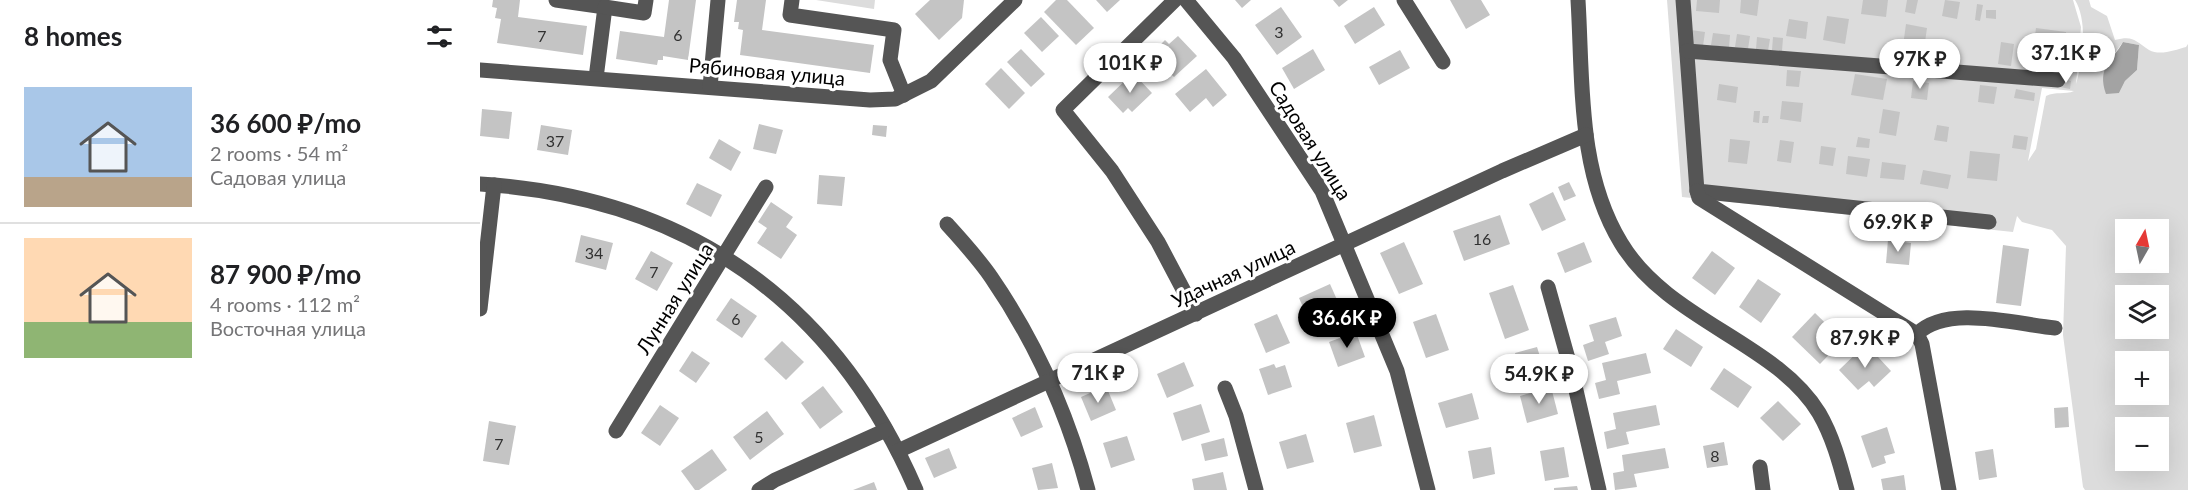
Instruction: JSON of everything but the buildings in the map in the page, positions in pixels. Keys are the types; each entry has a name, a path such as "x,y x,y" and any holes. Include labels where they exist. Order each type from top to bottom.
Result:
{"street":[{"path":"556,0 644,12 645,0"},
{"path":"710,87 718,0"},
{"path":"792,0 790,15 894,30 890,60 904,95"},
{"path":"1175,0 1063,110 1112,171 1158,242 1196,314"},
{"name":"Садовая улица","path":"1186,0 1234,58 1322,191 1397,371 1428,490"},
{"path":"1404,0 1443,62"},
{"path":"1578,0 1586,135 1598,195 1621,244 1655,286 1791,380 1819,413 1837,454 1847,490"},
{"path":"1683,0 1699,198 1917,334 1922,344 1949,490"},
{"name":"Рябиновая улица","path":"480,70 870,100 895,99 931,81 1010,2"},
{"path":"596,78 605,7"},
{"path":"1688,51 2058,80"},
{"name":"Удачная улица","path":"898,451 1586,135"},
{"path":"480,309 487,184 583,198 663,223 725,255 792,308 832,350 872,406 898,451 916,490"},
{"name":"Лунная улица","path":"616,431 766,187"},
{"path":"1697,191 1989,222"},
{"path":"947,224 990,276 1026,335 1050,381 1088,490"},
{"path":"1548,287 1572,373 1599,490"},
{"path":"1917,334 1926,325 1940,319 1960,317 2055,328"},
{"path":"1225,388 1236,416 1256,490"},
{"path":"759,490 775,480 886,430"},
{"path":"1760,467 1763,490"}],"shaded area":[{"path":"816,0 875,0 874,9"},
{"path":"1667,0 2073,0 2081,27 2076,84 2081,64 2083,30 2082,19 2075,0 2089,0 2091,7 2107,16 2115,40 2130,39 2153,52 2177,50 2188,44 2188,490 2085,490 2063,335 2066,246 2052,230 2022,222 2017,216 2013,232 1682,197","holes":["2123,42 2139,45 2137,70 2125,81 2119,93 2105,66","2042,88 2074,91 2046,96 2036,149 2028,161"]},
{"path":"2123,42 2139,45 2137,70 2125,81 2119,93 2106,94 2104,71"}]}
